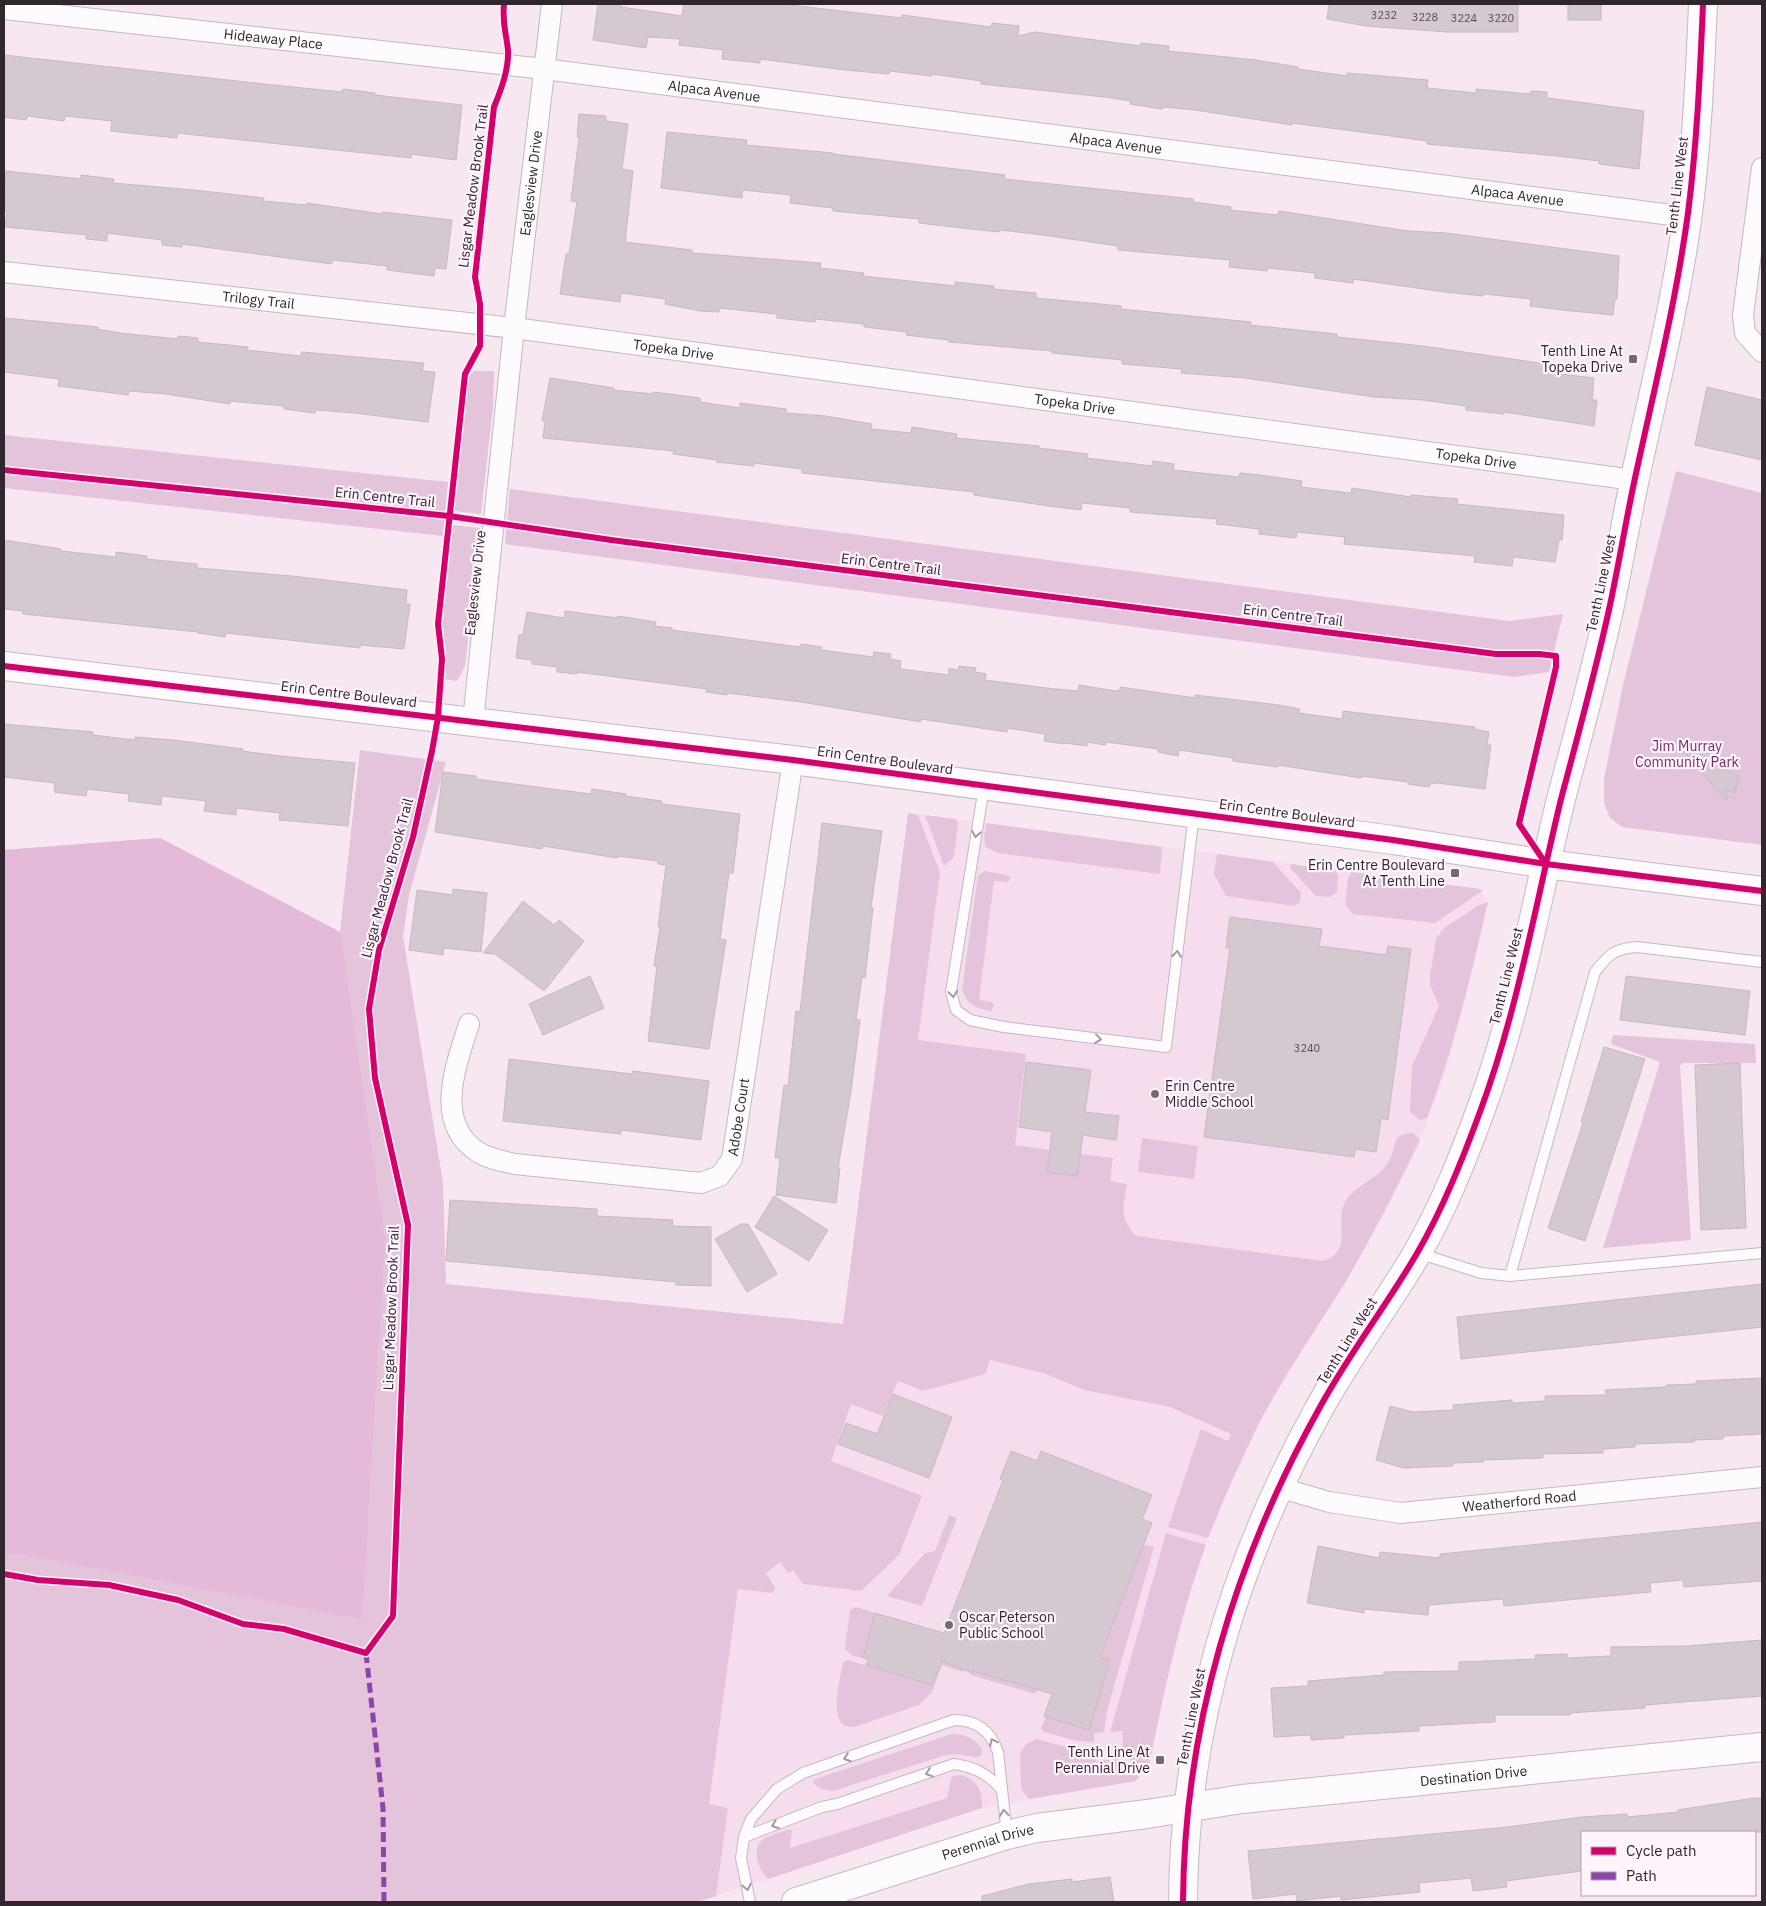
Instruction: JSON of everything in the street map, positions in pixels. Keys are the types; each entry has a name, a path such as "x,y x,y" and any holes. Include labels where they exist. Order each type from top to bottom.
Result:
{"street":[{"name":"Eaglesview Drive","path":"473,720 514,328 552,4"},
{"name":"Tenth Line West","path":"1183,1902 1186,1808 1198,1734 1218,1650 1240,1580 1278,1487 1322,1403 1417,1252 1446,1196 1483,1105 1510,1015 1609,608 1634,480 1664,351 1687,218 1697,126 1703,4"},
{"name":"Hideaway Place","path":"4,9 544,69"},
{"name":"Alpaca Avenue","path":"544,69 1687,218"},
{"path":"1762,168 1742,316 1745,333 1762,352"},
{"name":"Trilogy Trail","path":"4,272 514,328"},
{"name":"Topeka Drive","path":"514,328 1634,480"},
{"name":"Erin Centre Boulevard","path":"4,666 473,720 793,760 1383,839 1546,864 1762,891"},
{"name":"Adobe Court","path":"469,1024 454,1070 452,1121 466,1143 478,1152 488,1157 515,1164 701,1183 720,1176 732,1159 793,760"},
{"name":"Weatherford Road","path":"1278,1487 1329,1502 1401,1513 1762,1477"},
{"name":"Destination Drive","path":"1186,1808 1242,1799 1762,1747"},
{"name":"Perennial Drive","path":"796,1902 1007,1835 1038,1828 1186,1808"}],"lane":[{"path":"984,786 951,992 956,1010 970,1020 1004,1027 1166,1047 1194,814"},
{"path":"1510,1276 1595,972 1606,957 1618,949 1637,947 1762,962"},
{"path":"1417,1252 1481,1273 1510,1276 1762,1253"},
{"path":"750,1902 741,1858 744,1837 751,1819 757,1810 777,1789 803,1774 954,1720 966,1720 977,1724 987,1731 994,1741 1007,1835"},
{"path":"744,1837 822,1807 837,1804 954,1764 972,1767 989,1776 1002,1790"}],"shaded area":[{"path":"908,813 1480,889 1488,902 1446,1070 1420,1140 1395,1193 1346,1281 1287,1375 1258,1427 1229,1487 1208,1538 1186,1600 1172,1651 1149,1766 1136,1781 982,1808 697,1902 683,1902 758,1315 843,1324"},
{"path":"160,838 340,932 385,1239 362,1619 21,1554 4,1556 4,850"}],"green space":[{"path":"474,371 494,371 493,407 481,514 454,511 469,377"},
{"path":"4,435 448,482 443,536 4,488"},
{"name":"Jim Murray Community Park","path":"1676,471 1762,493 1762,845 1622,827 1610,818 1604,803 1604,779 1623,685"},
{"path":"510,489 1509,621 1563,614 1549,672 1514,677 505,544"},
{"path":"453,525 480,528 465,666 457,681 444,679 446,648 442,622"},
{"path":"360,750 446,762 409,895 403,936 443,1183 446,1284 843,1324 908,813 918,815 940,873 918,1040 1026,1054 1015,1145 1049,1150 1047,1172 1077,1176 1080,1154 1113,1158 1110,1181 1127,1184 1124,1200 1125,1218 1136,1236 1323,1261 1332,1256 1341,1244 1342,1213 1348,1197 1385,1167 1397,1138 1404,1134 1413,1133 1420,1140 1356,1264 1267,1408 1208,1538 1168,1527 1201,1429 1228,1441 1231,1434 1170,1407 1084,1390 1043,1373 990,1360 985,1374 923,1391 898,1381 883,1416 851,1404 831,1461 922,1496 899,1555 861,1591 803,1584 793,1570 788,1573 780,1562 766,1573 775,1588 773,1593 738,1589 709,1804 728,1808 716,1896 697,1902 4,1902 4,850 160,838 340,932"},
{"path":"925,815 956,819 958,824 954,857 944,866"},
{"path":"986,823 1162,847 1160,874 997,853 986,847 984,840"},
{"path":"1217,854 1273,862 1301,893 1300,902 1294,906 1226,896 1214,874"},
{"path":"1291,864 1334,870 1338,875 1337,892 1330,897 1316,896 1290,868"},
{"path":"985,871 1011,876 1008,882 994,881 979,1000 992,1002 994,1005 991,1011 973,1005 962,990 978,875"},
{"path":"1352,872 1480,889 1482,891 1435,923 1353,914 1345,904 1348,878"},
{"path":"1488,902 1446,1065 1427,1118 1420,1120 1410,1112 1412,1066 1439,1006 1430,985 1436,939 1444,928 1479,905"},
{"path":"1613,1035 1755,1044 1756,1063 1683,1063 1680,1066 1691,1240 1603,1248 1660,1062 1611,1044"},
{"path":"1142,1138 1198,1146 1194,1179 1138,1172"},
{"path":"949,1515 957,1518 922,1606 887,1596 925,1553 935,1551"},
{"path":"1166,1533 1206,1545 1180,1627 1149,1766 1144,1772 1123,1753 1122,1731 1111,1732 1111,1729"},
{"path":"1143,1544 1154,1547 1107,1711 1104,1732 1094,1733 1094,1742 1077,1741 1044,1732 1041,1728 1046,1717 1089,1729 1110,1660 1100,1657"},
{"path":"856,1607 875,1613 863,1658 853,1656 845,1649 850,1610"},
{"path":"848,1660 932,1685 942,1661 964,1669 963,1672 942,1665 932,1692 919,1705 854,1727 845,1726 837,1712 838,1690 843,1662"},
{"path":"973,1671 1037,1690 1036,1694 970,1675"},
{"path":"952,1734 973,1739 982,1749 981,1756 946,1755 833,1791 821,1789 813,1783 815,1779"},
{"path":"1036,1739 1079,1750 1095,1750 1096,1761 1118,1759 1139,1777 1136,1781 1029,1799 1021,1789 1020,1753 1026,1744"},
{"path":"961,1775 972,1780 978,1787 982,1808 768,1879 761,1869 757,1851 761,1841 767,1837 790,1829 792,1831 790,1848 947,1798 952,1776"}],"building":[{"path":"598,4 621,4 621,7 682,16 684,4 781,4 902,18 902,15 991,27 992,23 1019,26 1018,36 1035,32 1141,46 1141,43 1169,46 1168,51 1256,60 1298,67 1298,69 1347,76 1347,73 1428,80 1427,88 1476,93 1476,89 1530,94 1531,91 1547,92 1547,98 1644,111 1639,169 1599,164 1599,161 1557,156 1427,144 1427,141 1292,123 1292,125 1195,110 1163,107 1162,109 1130,104 1131,101 1105,97 981,84 981,81 932,74 932,76 890,71 889,74 760,59 760,63 722,59 723,50 679,45 680,39 648,37 646,48 593,40"},
{"path":"1329,4 1518,4 1518,32 1447,32 1366,26 1327,19"},
{"path":"1568,4 1601,4 1601,20 1568,20"},
{"path":"4,55 342,92 343,89 375,93 375,95 462,105 456,160 411,154 411,158 177,133 177,138 137,134 111,131 112,121 65,116 64,121 27,116 26,120 4,117"},
{"path":"579,114 606,116 606,121 628,124 622,169 633,171 625,242 692,250 692,253 821,263 820,268 864,273 863,276 955,286 955,282 994,286 993,289 1036,293 1036,298 1121,306 1121,309 1251,322 1250,325 1337,334 1337,337 1423,346 1553,365 1552,373 1594,378 1592,400 1597,400 1594,426 1504,412 1504,414 1466,410 1466,406 1423,400 1374,397 1245,378 1181,373 1182,369 1122,364 1122,360 1052,353 1052,351 949,342 949,340 906,335 907,332 864,327 864,324 815,319 815,322 777,318 777,314 719,308 719,312 700,311 665,304 666,299 621,293 620,302 560,294 566,254 569,254 577,202 571,201 579,137 577,137"},
{"path":"667,132 747,140 746,145 833,153 1005,175 1004,179 1193,199 1193,202 1231,207 1230,210 1278,215 1279,211 1408,231 1446,233 1619,256 1617,299 1615,299 1613,315 1562,310 1530,306 1531,299 1445,292 1353,279 1353,283 1315,278 1315,273 1268,268 1267,271 1229,267 1230,260 1118,250 1118,246 1043,235 962,228 919,223 919,219 833,211 833,208 790,203 791,195 742,190 742,198 661,188"},
{"path":"6,171 81,179 81,175 114,179 113,183 194,190 264,198 263,201 306,205 307,203 382,214 382,212 452,220 446,269 435,268 434,276 387,270 387,266 332,260 332,264 182,244 182,247 162,245 162,240 107,233 107,241 86,239 87,235 5,227 7,212 4,211"},
{"path":"4,318 98,327 97,329 120,333 178,339 178,336 198,338 198,342 248,347 247,350 301,356 302,352 424,363 422,371 435,372 428,422 354,413 316,410 315,413 284,409 284,406 230,401 230,404 166,394 129,391 128,395 58,386 59,379 4,372"},
{"path":"550,378 614,388 614,390 653,394 653,392 700,398 700,402 740,408 740,403 786,409 786,413 826,416 872,424 871,429 911,433 912,427 957,434 956,438 1039,446 1039,448 1088,454 1087,458 1152,466 1153,461 1174,464 1173,470 1239,477 1240,473 1260,475 1302,481 1301,487 1351,493 1352,488 1411,497 1411,495 1458,499 1457,504 1564,515 1562,540 1559,540 1555,562 1513,557 1512,566 1474,562 1475,556 1344,544 1345,537 1297,532 1296,538 1259,534 1259,529 1216,524 1217,519 1130,512 1130,508 1082,503 1081,510 974,495 974,492 802,473 802,469 754,463 754,466 716,462 717,460 673,454 674,451 543,438 545,421 542,421"},
{"path":"1707,387 1762,400 1762,460 1695,445"},
{"path":"4,540 61,549 61,551 116,557 116,552 147,556 146,559 197,564 197,568 292,576 407,590 406,604 410,604 404,649 360,645 360,648 226,633 225,637 198,632 23,614 23,611 4,609"},
{"path":"565,611 656,622 655,626 672,628 672,630 800,647 801,644 822,647 821,650 873,657 874,652 891,654 890,659 901,661 900,669 949,675 949,668 958,670 959,666 976,668 975,672 986,674 985,680 1046,688 1078,691 1079,685 1116,691 1120,690 1120,687 1195,698 1195,695 1279,705 1300,709 1299,713 1342,719 1343,711 1475,727 1474,729 1489,732 1487,745 1491,745 1485,789 1437,783 1430,784 1429,787 1408,784 1408,782 1362,776 1361,778 1278,765 1278,767 1233,761 1233,758 1179,750 1178,756 1158,752 1158,749 1106,742 1105,745 1087,742 1087,746 1064,744 1044,741 1045,734 1007,728 1007,732 921,719 921,722 801,702 706,692 707,689 577,672 577,674 557,672 557,667 532,664 532,660 516,658 519,635 523,635 527,612 564,618"},
{"path":"4,724 93,732 93,735 135,740 135,737 173,740 280,756 355,763 348,826 279,820 280,813 236,808 236,815 204,811 206,801 162,796 161,805 128,801 129,794 87,789 86,796 54,792 55,783 4,777"},
{"path":"1682,738 1699,751 1707,746 1713,762 1739,777 1734,793 1724,789 1728,799 1725,800 1677,743"},
{"path":"443,772 476,776 476,779 591,794 592,789 662,801 662,804 740,814 733,873 729,873 720,939 726,940 709,1049 648,1041 657,966 654,966 660,927 658,926 666,865 658,864 658,861 618,856 617,858 543,846 542,849 435,832"},
{"path":"822,823 882,831 871,907 873,908 865,978 862,977 856,1019 860,1020 851,1091 838,1168 840,1168 836,1203 776,1195 780,1158 775,1158 784,1085 788,1086 796,1011 800,1012"},
{"path":"453,889 487,893 481,952 444,948 443,955 409,950 417,890 453,895"},
{"path":"523,901 554,925 559,920 584,941 544,991 495,954 483,953"},
{"name":"Erin Centre Middle School","path":"1230,917 1322,929 1319,946 1386,955 1388,946 1411,949 1388,1120 1381,1118 1376,1152 1355,1149 1354,1157 1204,1137 1230,948 1226,948"},
{"path":"590,976 604,1008 543,1035 529,1004"},
{"path":"1626,976 1750,991 1745,1035 1620,1020"},
{"path":"1604,1047 1645,1059 1585,1241 1548,1228 1583,1123 1581,1122"},
{"path":"509,1059 632,1074 633,1071 709,1081 701,1140 621,1130 621,1134 503,1121"},
{"path":"1026,1062 1091,1070 1085,1112 1119,1116 1116,1140 1083,1135 1077,1176 1047,1172 1052,1132 1019,1127"},
{"path":"1740,1063 1746,1228 1701,1230 1695,1065"},
{"path":"774,1196 828,1230 809,1261 755,1227"},
{"path":"450,1200 597,1209 597,1216 673,1220 672,1226 711,1227 711,1286 676,1285 676,1282 446,1261"},
{"path":"741,1224 748,1224 777,1274 747,1292 715,1239"},
{"path":"1762,1284 1762,1327 1461,1359 1457,1317"},
{"path":"1762,1378 1762,1434 1723,1436 1723,1439 1694,1440 1694,1442 1635,1444 1635,1447 1603,1449 1603,1453 1543,1454 1543,1458 1452,1463 1453,1466 1404,1468 1376,1460 1390,1406 1413,1412 1454,1410 1453,1405 1512,1400 1512,1403 1545,1401 1545,1396 1606,1395 1605,1390 1666,1387 1666,1385 1696,1384 1696,1381"},
{"path":"893,1394 952,1417 929,1478 838,1444 846,1423 877,1434"},
{"path":"1011,1451 1037,1461 1041,1451 1152,1495 1142,1519 1152,1523 1100,1657 1110,1660 1089,1730 1044,1716 1052,1694 973,1671 972,1673 942,1661 932,1685 866,1665 868,1659 863,1658 875,1613 944,1633 1003,1480 1000,1479"},
{"path":"1762,1522 1762,1581 1684,1587 1683,1580 1650,1583 1651,1592 1504,1606 1503,1599 1429,1605 1428,1615 1364,1609 1364,1613 1307,1603 1318,1546 1379,1558 1380,1552 1440,1558 1440,1554"},
{"path":"1762,1640 1762,1696 1645,1705 1645,1708 1570,1713 1570,1715 1495,1715 1495,1722 1419,1726 1419,1731 1344,1735 1344,1738 1311,1740 1311,1735 1274,1737 1271,1688 1308,1686 1308,1681 1384,1675 1384,1672 1459,1671 1459,1662 1536,1659 1535,1655 1567,1654 1567,1658 1611,1656 1611,1647 1686,1646"},
{"path":"1762,1798 1762,1832 1581,1831 1581,1871 1506,1881 1507,1887 1473,1891 1471,1878 1419,1883 1420,1892 1341,1900 1341,1896 1297,1901 1296,1894 1253,1899 1248,1851 1508,1827 1582,1817 1627,1814 1627,1817 1678,1812 1678,1810"},
{"path":"1110,1877 1114,1902 982,1902 982,1896 1029,1884 1072,1879 1072,1882"}],"marked path":[{"path":"366,1653 383,1808 384,1902"}],"cycle path":[{"name":"Lisgar Meadow Brook Trail","path":"4,1574 38,1580 109,1585 178,1600 243,1624 284,1629 366,1653 393,1616 408,1225 375,1078 369,1009 379,950 413,837 438,717 442,659 438,624 465,374 480,346 480,304 475,277 494,107 504,79 508,57 504,4"},
{"path":"1183,1902 1186,1837 1193,1772 1204,1709 1220,1646 1240,1584 1263,1524 1290,1465 1320,1407 1416,1255 1435,1220 1474,1127 1506,1033 1561,799 1605,629 1635,478 1671,313 1688,213 1694,161 1703,4"},
{"name":"Erin Centre Trail","path":"4,470 449,516 611,540 1496,654 1556,656 1556,667 1519,824 1546,864"},
{"path":"4,666 793,760 1393,840 1546,864 1762,891"}],"place":[{"name":"Tenth Line At Topeka Drive","path":"1633,359"},
{"name":"Erin Centre Boulevard At Tenth Line","path":"1455,873"},
{"name":"Erin Centre Middle School","path":"1155,1094"},
{"name":"Oscar Peterson Public School","path":"949,1625"},
{"name":"Tenth Line At Perennial Drive","path":"1160,1760"}]}
